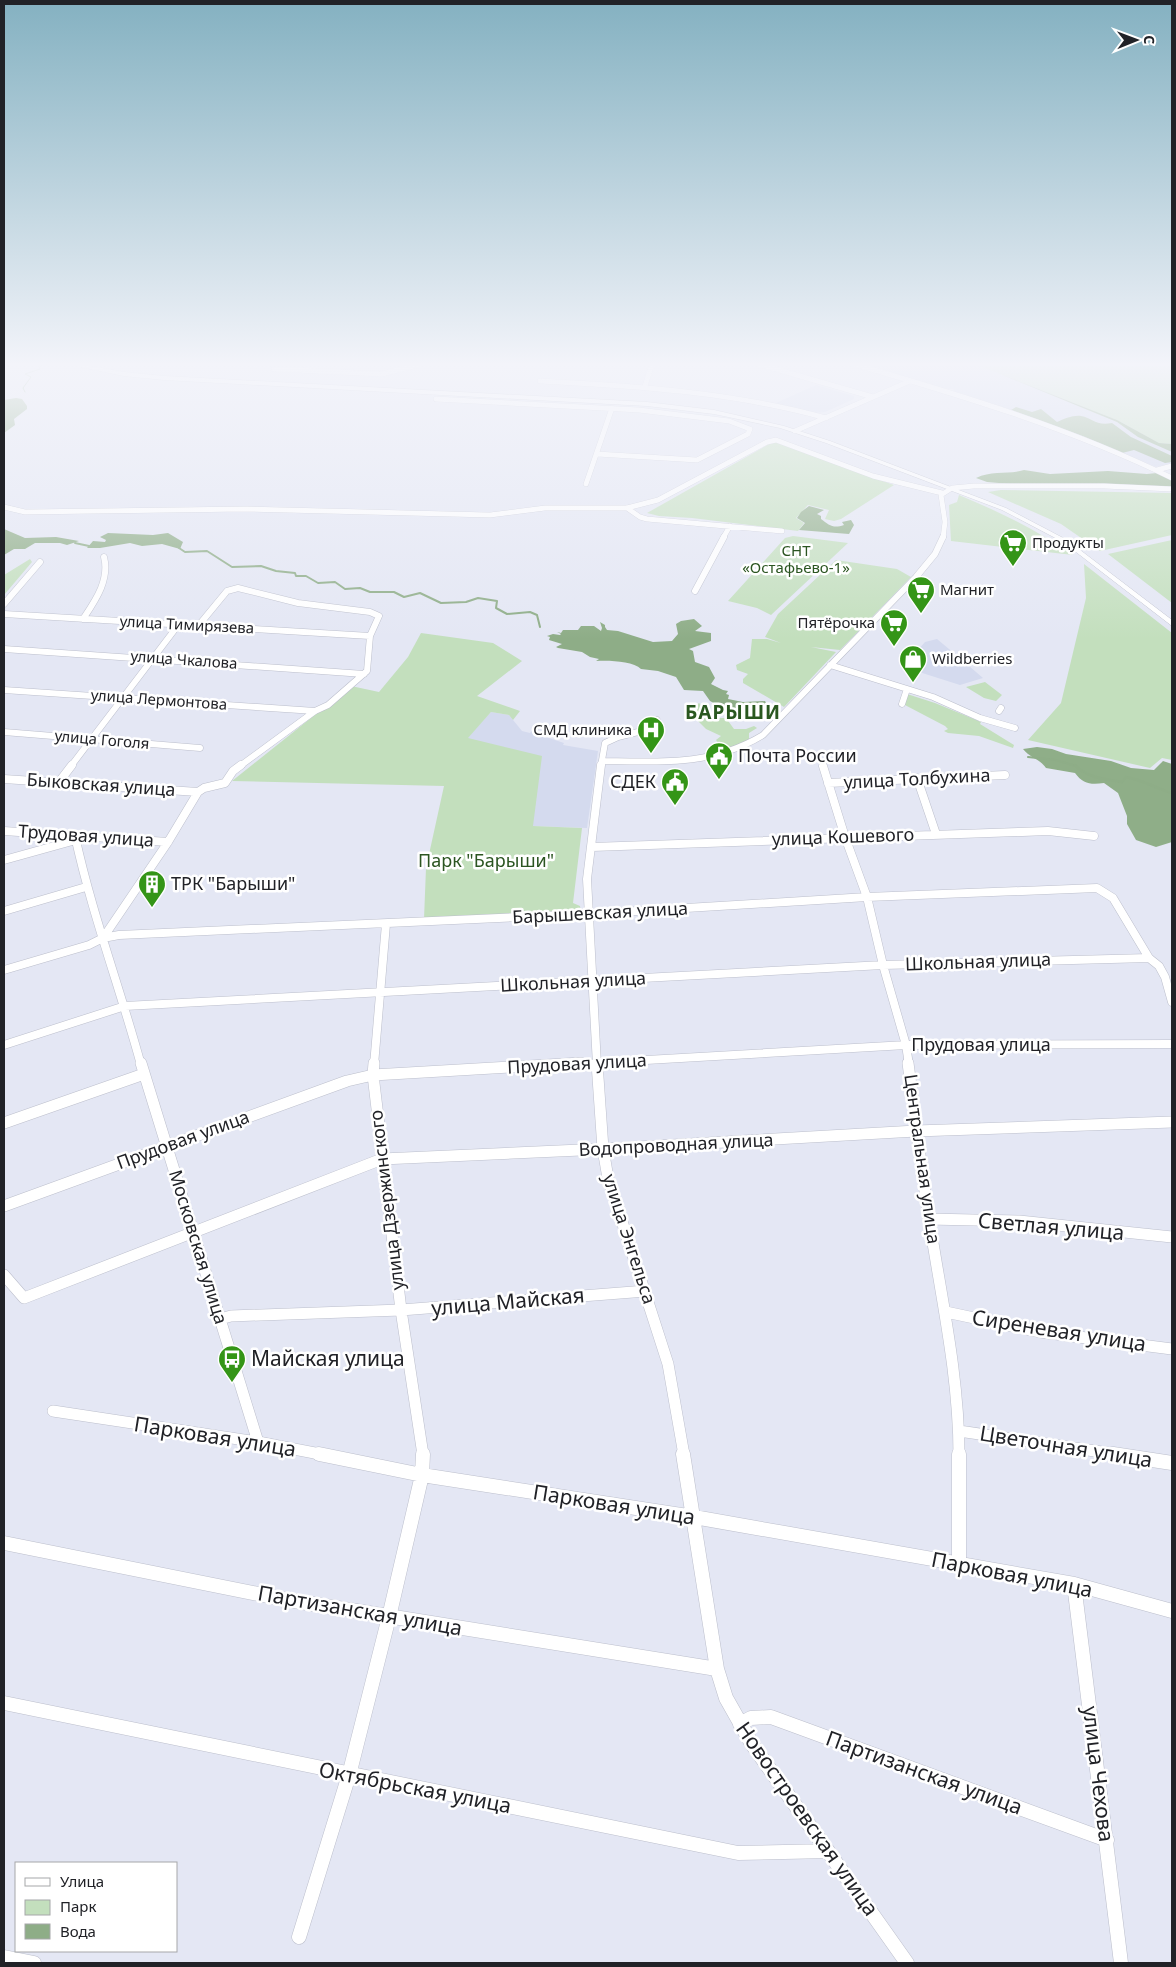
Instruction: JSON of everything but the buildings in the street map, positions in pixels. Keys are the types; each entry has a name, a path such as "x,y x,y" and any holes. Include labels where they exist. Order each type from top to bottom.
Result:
{"main road":[{"path":"867,456 1004,509 1065,541 1172,624"},
{"path":"954,488 972,489 1070,538 1172,618"}],"street":[{"path":"586,484 595,456"},
{"path":"626,456 697,460 705,456"},
{"path":"4,507 25,512 246,509 490,515 503,515 545,508 627,508 658,500 743,456"},
{"path":"820,456 873,476 942,493 954,488"},
{"path":"1125,456 1172,478"},
{"path":"1158,470 1172,466"},
{"path":"972,489 1104,486 1172,489"},
{"path":"603,761 687,761 740,747 763,735 916,577 935,553 944,535 946,526 942,493"},
{"path":"627,508 640,517 782,531"},
{"path":"695,590 730,526"},
{"path":"83,619 97,598 107,564 104,557"},
{"path":"4,604 40,562"},
{"path":"103,938 168,842 198,792 204,788 225,783 233,770 315,711 328,705 367,671 370,636 379,616 370,612 298,603 238,588 227,590 199,625"},
{"name":"улица Тимирязева","path":"4,614 370,636"},
{"path":"59,782 179,624"},
{"name":"улица Чкалова","path":"4,650 154,658 364,674"},
{"path":"830,665 933,697 980,718 997,714 1015,728"},
{"path":"902,704 907,689"},
{"name":"улица Лермонтова","path":"4,690 315,711"},
{"name":"улица Энгельса","path":"657,720 638,732 618,737 605,743 603,761 600,764 587,879 591,981 603,1149 608,1178 668,1364 717,1669"},
{"name":"улица Гоголя","path":"4,732 200,748"},
{"name":"Центральная улица","path":"823,766 845,837 867,898 883,965 906,1045 929,1219 946,1312 959,1431 959,1563"},
{"name":"улица Толбухина","path":"828,783 1005,775"},
{"path":"917,778 936,834"},
{"name":"Быковская улица","path":"4,779 198,792"},
{"name":"Трудовая улица","path":"4,831 75,838 168,842"},
{"name":"улица Кошевого","path":"592,847 1048,831 1094,836"},
{"path":"4,860 75,838"},
{"name":"Московская улица","path":"75,838 86,886 126,1006 144,1074 258,1442"},
{"path":"4,911 86,886"},
{"name":"Барышевская улица","path":"4,970 89,945 103,938 137,934 386,924 867,898 1097,888 1113,898 1149,958"},
{"name":"улица Дзержинского","path":"299,1937 349,1775 389,1617 422,1475 422,1457 401,1310 373,1075 386,924"},
{"path":"1149,958 1158,963 1162,969 1172,1002"},
{"name":"Школьная улица","path":"4,1044 126,1006 883,965 1149,958"},
{"name":"Прудовая улица","path":"4,1206 167,1145 347,1081 373,1075 906,1045 1172,1044"},
{"path":"4,1123 144,1074"},
{"name":"Водопроводная улица","path":"4,1275 24,1298 382,1158 603,1149 916,1131 1172,1122"},
{"name":"Светлая улица","path":"929,1219 1019,1221 1172,1237"},
{"name":"улица Майская","path":"220,1319 231,1316 401,1310 646,1291"},
{"name":"Сиреневая улица","path":"946,1312 1040,1332 1172,1349"},
{"name":"Парковая улица","path":"53,1411 258,1442 422,1475 694,1517 959,1563 1074,1584 1172,1610"},
{"name":"Цветочная улица","path":"959,1431 1172,1463"},
{"name":"Партизанская улица","path":"4,1543 288,1600 717,1669"},
{"name":"улица Чехова","path":"1074,1584 1121,1963"},
{"name":"Новостроевская улица","path":"717,1669 726,1698 752,1744 907,1963"},
{"name":"Октябрьская улица","path":"4,1703 738,1853 828,1850"},
{"name":"Партизанская улица","path":"740,1724 751,1718 771,1717 1107,1840"},
{"path":"4,1957 34,1963"}],"shaded area":[{"path":"1129,456 1172,456 1172,463 1156,467"},
{"path":"1148,456 1172,456 1172,462 1165,463"},
{"path":"1024,470 1050,474 1108,471 1157,473 1172,480 1172,487 1011,484 987,482 976,478 988,474"},
{"path":"937,639 983,678 960,685 916,671 906,663 925,642"},
{"path":"491,712 509,715 522,731 530,733 534,728 539,728 537,734 564,743 563,745 598,751 587,828 533,826 467,738"},
{"path":"1037,747 1111,761 1131,768 1154,770 1163,761 1172,764 1172,842 1156,847 1136,840 1127,824 1127,816 1118,793 1104,783 1088,783 1075,773 1046,768 1023,749"}],"green space":[{"path":"748,456 813,456 894,485 841,519 834,521 825,519 829,510 808,505 796,518 804,523 798,531 692,518 659,516 647,513"},
{"path":"1001,490 1172,493 1172,535 1100,551 1061,524 988,492"},
{"path":"959,495 1018,522 1046,537 1073,555 951,541 949,505 957,502"},
{"name":"СНТ «Остафьево-1»","path":"793,536 848,543 771,615 757,608 728,601 785,538"},
{"path":"1172,540 1172,603 1108,554"},
{"path":"30,559 32,562 4,595 4,575"},
{"path":"836,560 897,569 911,577 840,650 811,647 836,652 784,707 743,683 743,679 748,674 737,670 736,665 750,658 752,639 767,639 781,643 765,637 778,614"},
{"path":"1084,564 1172,633 1172,760 1162,758 1150,768 1028,740 1061,703 1086,598"},
{"name":"Парк \"Барыши\"","path":"421,633 493,643 522,661 477,696 520,711 513,720 509,715 491,712 468,738 542,756 533,826 582,828 573,903 580,906 581,913 424,919 426,868 444,786 232,781 351,686 379,692 408,657"},
{"path":"985,682 1002,695 996,701 984,698 966,687"},
{"path":"907,694 981,722 980,724 1014,745 1013,748 979,736 944,731 948,729 945,726 903,704"},
{"path":"699,703 714,718 726,718 734,729 746,729 754,726 757,728 749,733 749,741 738,746 722,748 716,740 721,736 706,729 689,712"}],"water":[{"path":"809,506 824,510 817,514 831,526 844,525 842,522 851,520 854,525 849,534 799,530 805,523 797,518"},
{"path":"4,529 25,538 56,537 79,541 67,545 60,543 35,543 25,549 14,549 4,555"},
{"path":"108,533 153,535 168,533 183,542 180,549 162,544 142,546 130,543 100,548 87,548 93,541 105,542 106,540 100,537"},
{"path":"694,619 702,626 695,631 711,633 711,641 689,649 693,651 695,662 709,667 715,678 711,684 728,691 726,694 729,695 728,699 743,702 765,701 771,712 761,711 744,714 731,712 710,701 703,691 684,690 676,677 658,671 641,669 632,664 596,661 599,659 590,657 582,652 556,647 562,644 549,640 550,637 547,636 553,634 560,635 557,632 561,633 563,630 578,630 581,626 594,626 601,631 600,622 605,625 607,630 618,631 653,642 672,641 678,634 676,624 681,621"}],"waterway":[{"path":"75,543 89,546"},
{"path":"179,548 185,552 207,551 232,567 261,566 276,571 295,573 296,576 306,576 318,583 335,582 345,589 360,588 370,592 394,592 404,597 420,593 441,603 466,602 478,598 497,601 496,608 507,614 530,612 537,615 540,627"},
{"path":"1028,757 1056,760 1076,766"},
{"path":"1075,765 1085,773 1097,777 1122,782 1126,777 1172,793"}],"place":[{"name":"Продукты","path":"1013,567"},
{"name":"Магнит","path":"921,614"},
{"name":"Пятёрочка","path":"894,647"},
{"name":"Wildberries","path":"913,683"},
{"name":"СМД клиника","path":"651,754"},
{"name":"Почта России","path":"719,780"},
{"name":"СДЕК","path":"675,806"},
{"name":"ТРК \"Барыши\"","path":"152,908"},
{"name":"Майская улица","path":"232,1383"}],"district":[{"name":"БАРЫШИ","path":"733,712"}]}
